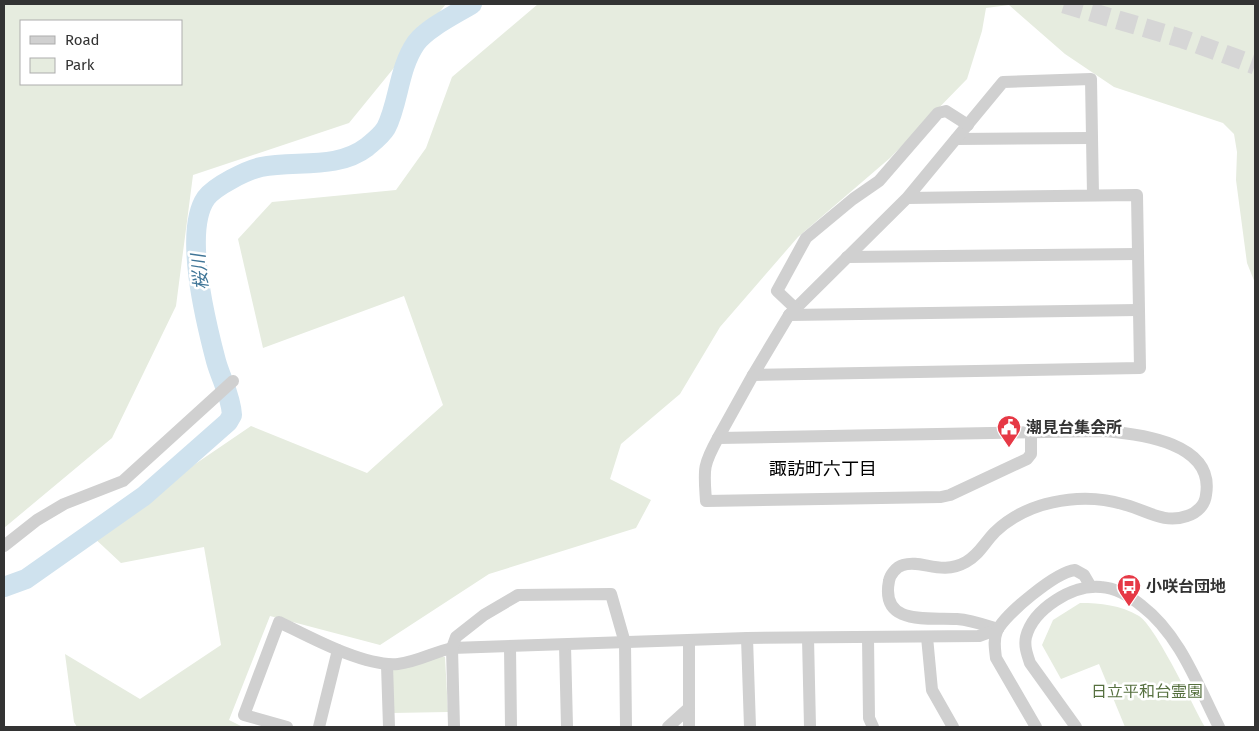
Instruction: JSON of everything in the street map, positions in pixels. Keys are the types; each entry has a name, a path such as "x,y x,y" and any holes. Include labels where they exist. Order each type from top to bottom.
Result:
{"street":[{"path":"1031,433 1030,454 1027,459 941,497 706,501 704,468 706,459 753,375 792,312 907,198 1003,82 1092,80 1093,195"},
{"path":"792,312 777,291 806,238 853,199 879,181 938,113 946,112 968,125"},
{"path":"956,140 1092,138"},
{"path":"753,375 1140,368 1137,195 907,198"},
{"path":"847,257 1138,254"},
{"path":"792,312 1138,310"},
{"path":"4,546 37,520 64,504 123,481 233,381"},
{"path":"718,438 1104,431 1129,433 1174,446 1183,449 1199,462 1206,476 1205,500 1200,509 1190,516 1166,520 1108,500 1078,499 1057,501 1034,508 1012,518 967,561 946,568 904,564 896,569 889,579 889,601 896,611 905,616 958,619 998,629"},
{"path":"287,727 244,715 279,622 338,650 387,665 417,660 452,648 747,638 979,636 998,629 1026,599 1060,574 1075,570 1084,575 1091,587"},
{"path":"1076,727 1030,663 1025,639 1034,623 1060,598 1091,587 1101,587 1123,594 1142,605 1156,618 1169,634 1182,656 1219,727"},
{"path":"454,727 452,648 456,637 484,615 518,595 611,594 625,643 626,727"},
{"path":"998,629 994,647 996,658 1036,727"},
{"path":"868,637 869,718 873,727"},
{"path":"927,637 932,690 953,727"},
{"path":"747,638 750,727"},
{"path":"808,638 810,727"},
{"path":"689,640 689,727"},
{"path":"565,645 567,727"},
{"path":"510,647 511,727"},
{"path":"318,727 338,650"},
{"path":"387,665 389,727"},
{"path":"668,727 689,708"}],"green space":[{"path":"4,4 446,4 349,123 193,175 176,306 112,438 4,528"},
{"path":"538,4 1255,4 1255,283 1247,263 1236,180 1237,152 1234,134 1223,123 1114,87 1065,54 1009,5 986,8 982,31 967,79 890,158 798,237 720,327 680,394 621,444 610,479 651,500 636,528 489,574 380,645 270,616 229,720 243,727 77,727 74,722 65,654 140,699 221,645 204,547 121,563 91,535 251,426 367,473 443,405 404,296 263,348 238,239 272,202 396,190 426,148 452,77"},
{"name":"日立平和台霊園","path":"1080,603 1118,607 1139,616 1155,635 1164,650 1205,727 1125,727 1099,664 1061,679 1042,645 1053,620"},
{"path":"436,655 445,657 448,712 392,713 391,673 394,669"}],"water":[{"path":"466,4 477,4 428,37 424,33"}],"waterway":[{"name":"桜川","path":"4,587 26,579 144,496 228,422 232,415 230,401 218,368 202,301 196,254 196,232 199,213 210,193 240,175 261,167 330,162 343,159 367,147 386,128 394,108 402,75 416,43 434,27 472,4"}],"tunnel":[{"path":"1064,4 1183,39 1255,65"}],"place":[{"name":"潮見台集会所","path":"1009,448"},
{"name":"小咲台団地","path":"1129,607"}],"district":[{"name":"諏訪町六丁目","path":"823,469"}]}
